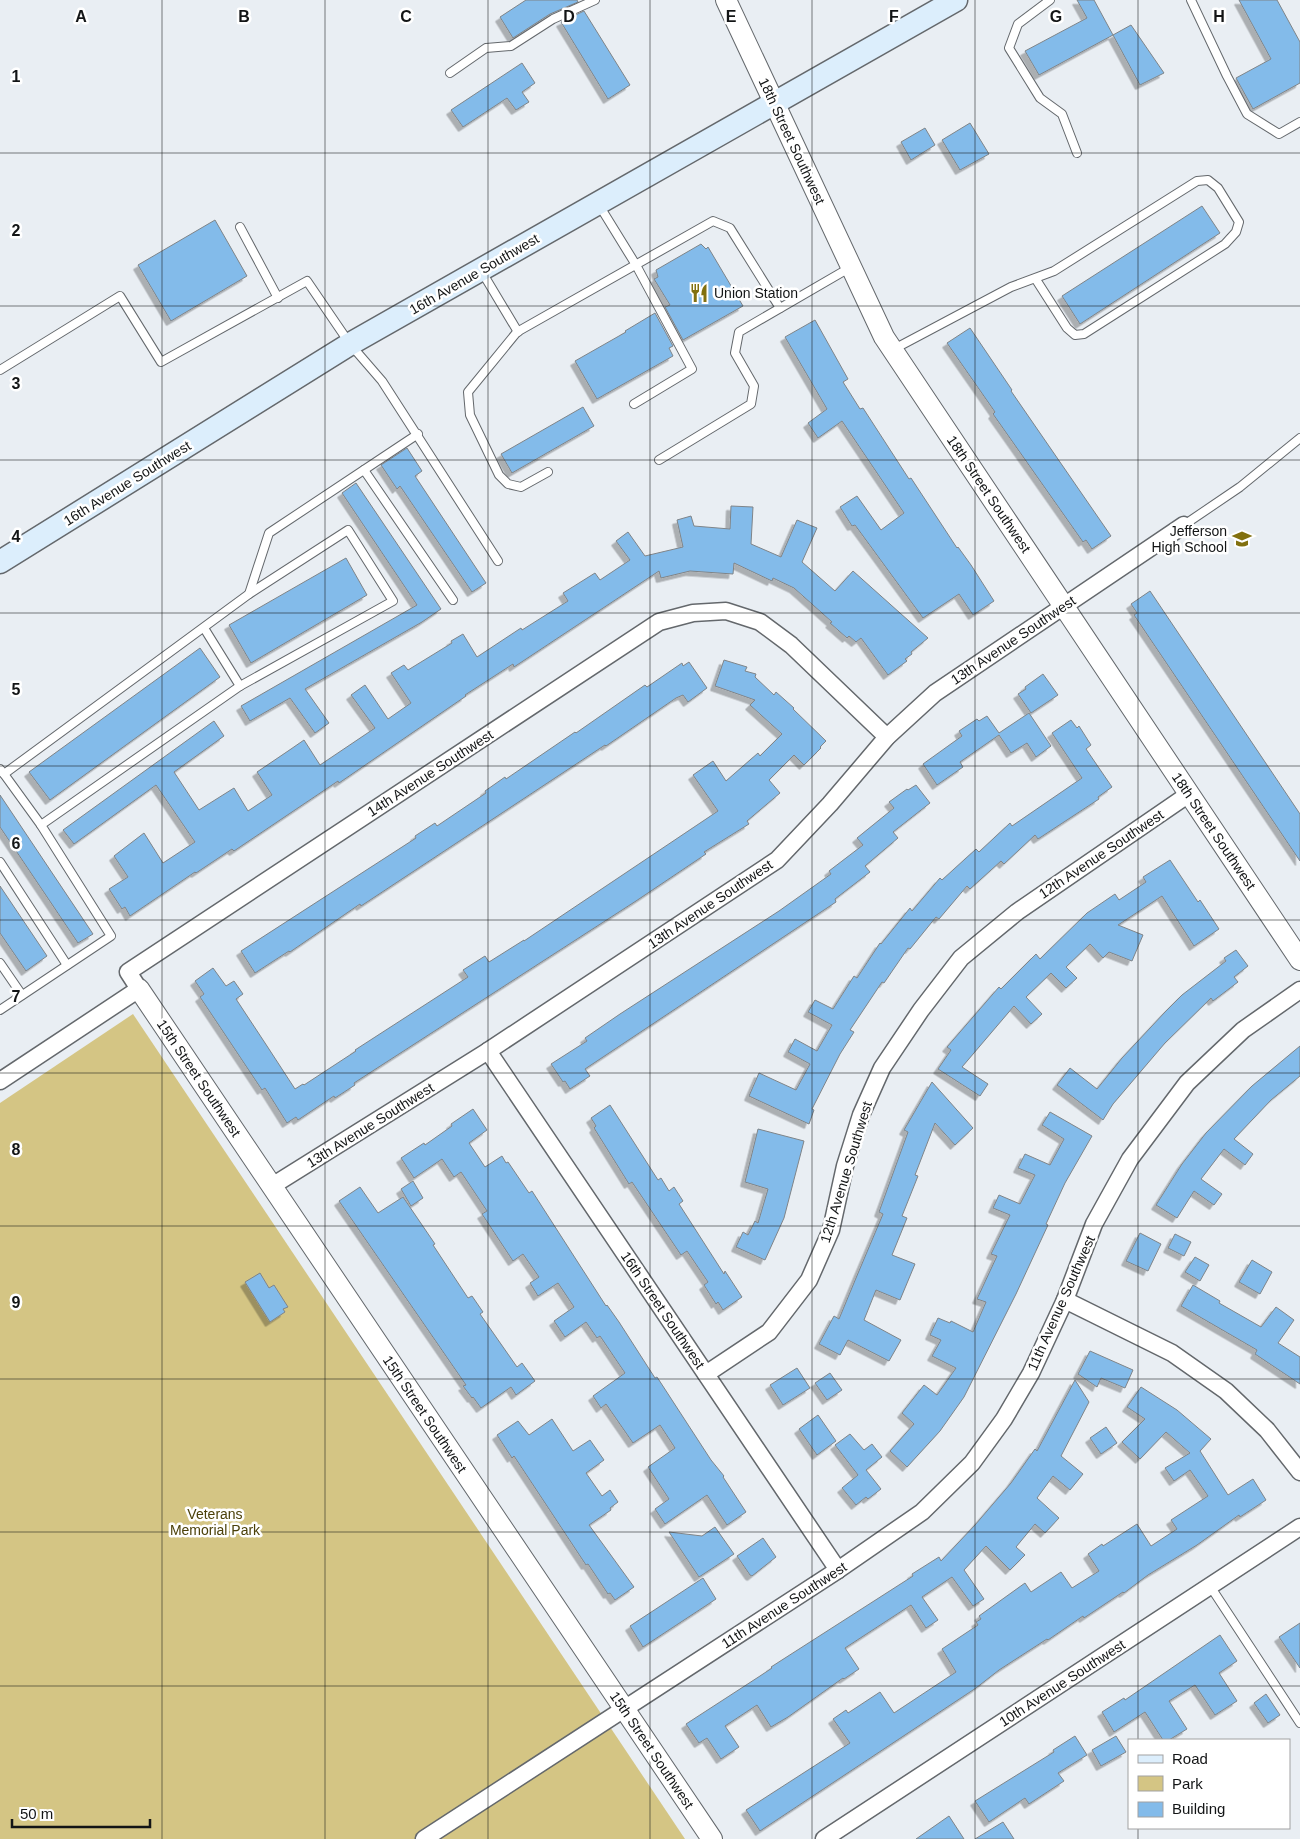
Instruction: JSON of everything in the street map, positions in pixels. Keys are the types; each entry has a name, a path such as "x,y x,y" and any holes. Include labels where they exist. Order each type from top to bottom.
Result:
{"main road":[{"name":"16th Avenue Southwest","path":"0,562 350,344 774,103 934,9 956,0"}],"street":[{"name":"18th Street Southwest","path":"726,0 884,337 1300,960"},
{"name":"13th Avenue Southwest","path":"272,1186 488,1051 777,860 830,804 887,737 935,693 1184,525"},
{"name":"14th Avenue Southwest","path":"139,989 128,972 659,622 693,612 726,611 760,622 791,645 887,737"},
{"name":"12th Avenue Southwest","path":"706,1374 769,1332 809,1280 830,1230 845,1166 861,1116 882,1068 921,1010 962,958 1017,912 1189,794"},
{"path":"0,1081 139,989"},
{"name":"15th Street Southwest","path":"139,989 712,1839"},
{"name":"11th Avenue Southwest","path":"424,1839 838,1570 922,1512 972,1463 1004,1419 1031,1373 1065,1300 1094,1224 1130,1159 1187,1083 1243,1030 1300,990"},
{"name":"16th Street Southwest","path":"488,1051 838,1570"},
{"path":"1065,1300 1172,1353 1226,1391 1267,1430 1300,1472"},
{"name":"10th Avenue Southwest","path":"824,1839 1300,1527"}],"lane":[{"path":"450,73 486,48 511,46 553,19 595,0"},
{"path":"1050,0 1018,24 1009,48 1040,98 1062,114 1077,153"},
{"path":"1191,0 1247,114 1279,134 1300,122"},
{"path":"892,350 1010,287 1054,271 1197,181 1208,180 1218,188 1239,222 1236,232 1225,244 1084,334 1075,336 1067,328 1035,278"},
{"path":"598,203 636,265 692,369 634,404"},
{"path":"548,472 521,486 508,484 499,475 470,415 468,392 518,332 713,221 730,228 780,308"},
{"path":"240,227 278,298"},
{"path":"659,460 751,404 754,386 735,354 739,332 851,267"},
{"path":"481,270 518,332"},
{"path":"0,370 120,296 162,362 307,282 350,344 382,381 418,434 498,561"},
{"path":"249,594 269,534 418,434"},
{"path":"1184,525 1240,487 1300,438"},
{"path":"364,470 453,600"},
{"path":"0,1010 111,936 41,825 2,772 249,594 348,530 393,601 240,686 41,825"},
{"path":"204,628 240,686"},
{"path":"0,862 67,965"},
{"path":"0,963 22,995"},
{"path":"1210,1586 1300,1723"}],"green space":[{"name":"Veterans Memorial Park","path":"133,1014 685,1839 0,1839 0,1103"}],"building":[{"path":"526,0 577,0 578,2 550,14 513,38 500,17"},
{"path":"1077,0 1094,0 1113,35 1039,75 1025,51 1087,18"},
{"path":"1239,0 1277,0 1300,42 1300,83 1253,109 1236,78 1271,59"},
{"path":"584,11 630,85 608,99 561,22"},
{"path":"1131,25 1164,73 1140,85 1113,35"},
{"path":"522,63 535,83 522,92 529,102 516,110 507,98 463,127 451,110"},
{"path":"970,123 989,154 960,170 942,140"},
{"path":"925,128 935,145 911,160 901,142"},
{"path":"1202,206 1220,233 1080,324 1062,296"},
{"path":"215,220 247,276 171,321 138,265"},
{"name":"Union Station","path":"701,244 706,249 708,247 743,306 683,340 665,307 670,305 654,279 658,277 656,270"},
{"path":"655,313 673,346 669,348 673,356 597,399 575,361"},
{"path":"815,320 848,379 843,382 860,409 863,408 909,479 911,478 994,601 973,615 959,594 923,618 855,525 852,526 840,507 857,496 881,530 904,513 842,421 818,438 808,423 827,409 785,337"},
{"path":"970,328 1111,536 1092,549 1086,540 1083,542 993,414 995,412 947,343"},
{"path":"583,407 594,426 512,473 501,454"},
{"path":"407,448 422,471 415,476 486,583 472,592 400,486 397,489 381,465"},
{"path":"356,483 441,609 422,622 305,689 329,723 315,733 290,698 250,721 241,706 417,605 342,493"},
{"path":"731,506 753,507 751,544 781,557 797,520 817,528 802,562 835,591 853,571 928,638 911,652 912,654 905,659 907,661 888,675 861,638 856,642 849,636 847,638 794,588 773,578 772,581 734,563 733,574 690,571 661,578 659,571 514,667 513,664 465,695 339,783 338,781 234,851 232,849 195,872 130,916 125,907 122,909 109,889 128,877 114,856 144,833 163,863 195,842 156,785 74,844 63,830 214,721 224,736 174,772 199,810 234,788 248,811 272,795 257,772 304,740 320,765 375,728 351,695 365,685 388,719 411,703 391,673 404,665 408,670 452,643 451,641 463,634 477,657 521,628 522,630 568,601 563,593 595,573 600,580 630,560 616,541 628,532 645,556 683,547 677,520 691,516 694,526 730,529"},
{"path":"346,558 367,595 251,663 229,625"},
{"path":"1150,591 1300,814 1300,861 1134,615 1137,613 1131,604"},
{"path":"200,648 220,677 50,800 29,772"},
{"path":"724,660 747,667 745,671 756,674 755,677 774,695 776,692 794,708 826,741 804,765 794,755 769,780 780,793 747,821 749,824 704,852 706,854 636,901 354,1083 355,1085 335,1098 334,1096 298,1120 296,1117 287,1123 265,1088 262,1090 200,997 204,994 195,981 213,968 226,986 234,981 243,994 236,999 295,1089 304,1085 468,977 463,970 485,956 489,962 524,941 718,811 693,775 713,761 726,781 758,753 760,756 782,734 750,705 755,700 715,686"},
{"path":"689,662 707,688 688,702 683,695 676,698 606,746 255,973 241,951 416,838 415,836 435,823 437,826 486,793 485,791 505,777 506,779 645,685 647,687 682,663 683,666"},
{"path":"1043,674 1058,695 1031,713 1018,694"},
{"path":"1029,713 1051,746 1036,757 1027,743 1011,753 999,735 960,762 963,767 937,785 923,764 962,736 959,731 977,719 979,721 987,716 999,733"},
{"path":"1071,720 1077,728 1079,726 1091,745 1086,749 1112,787 1098,797 1099,799 1038,839 1035,835 1004,864 1001,861 970,889 967,886 939,919 936,917 910,949 908,948 884,983 882,982 850,1030 854,1032 840,1054 812,1109 814,1110 809,1124 749,1096 759,1073 796,1090 810,1064 788,1052 795,1039 817,1051 832,1025 808,1012 815,1000 833,1009 854,976 857,978 880,943 910,908 912,911 940,878 942,880 976,849 979,852 1010,823 1012,826 1082,778 1052,733"},
{"path":"916,785 930,803 893,832 898,838 865,866 870,872 835,899 836,902 585,1069 590,1076 570,1089 565,1081 563,1082 551,1064 587,1041 585,1038 620,1014 779,911 831,874 829,871 863,845 857,838 894,808 889,802"},
{"path":"0,795 93,934 78,943 0,827"},
{"path":"1170,860 1219,929 1194,946 1162,896 1118,925 1143,935 1132,961 1109,952 1103,958 1090,944 1066,967 1077,978 1066,988 1051,973 1026,997 1042,1014 1031,1024 1014,1006 962,1067 988,1084 980,1096 938,1069 951,1050 947,1047 999,987 1001,989 1036,954 1040,959 1087,913 1115,894 1119,900 1146,882 1143,877"},
{"path":"0,886 47,956 26,971 0,933"},
{"path":"1236,950 1248,966 1234,977 1238,982 1213,1001 1211,998 1165,1043 1113,1104 1103,1120 1057,1085 1070,1068 1097,1089 1122,1058 1182,995 1226,961 1224,958"},
{"path":"1300,1046 1300,1076 1271,1100 1234,1139 1253,1154 1245,1165 1224,1149 1201,1179 1222,1194 1214,1205 1194,1191 1177,1218 1156,1205 1182,1164 1206,1133 1252,1086"},
{"path":"932,1082 973,1128 955,1145 935,1123 915,1175 918,1176 902,1216 907,1218 892,1255 915,1264 900,1300 876,1290 864,1320 901,1340 889,1361 848,1340 840,1355 819,1344 834,1316 839,1319 883,1214 879,1212 908,1132 904,1130"},
{"path":"610,1105 658,1180 661,1178 669,1191 674,1187 683,1201 679,1204 724,1274 725,1271 742,1297 723,1310 718,1302 716,1304 704,1285 708,1282 687,1251 681,1255 632,1182 629,1184 594,1128 596,1126 591,1118"},
{"path":"473,1109 487,1130 469,1143 485,1167 502,1156 529,1193 532,1191 606,1306 619,1322 655,1378 657,1377 746,1512 727,1525 707,1495 665,1524 655,1509 669,1499 648,1467 675,1448 660,1425 633,1443 606,1404 601,1408 593,1396 625,1373 600,1336 597,1338 586,1322 565,1337 554,1321 574,1307 558,1283 538,1296 530,1283 539,1277 523,1254 513,1261 482,1214 487,1211 461,1172 454,1177 442,1159 414,1178 401,1158 424,1143 425,1145"},
{"path":"1050,1112 1092,1136 1065,1183 1016,1294 964,1397 940,1431 907,1467 890,1451 914,1424 902,1413 924,1385 937,1395 956,1368 932,1356 941,1340 930,1335 938,1318 950,1323 951,1321 973,1332 986,1302 977,1299 997,1256 991,1254 1010,1215 993,1208 999,1195 1020,1204 1035,1175 1018,1168 1025,1154 1050,1165 1064,1139 1042,1125"},
{"path":"758,1129 804,1141 784,1218 765,1260 736,1247 743,1232 748,1235 755,1221 758,1223 768,1189 745,1182"},
{"path":"413,1181 423,1198 411,1206 401,1189"},
{"path":"360,1187 378,1213 403,1197 468,1298 472,1296 483,1312 480,1314 517,1367 522,1363 535,1381 516,1395 511,1387 481,1408 463,1386 466,1385 339,1201"},
{"path":"1140,1233 1161,1244 1148,1271 1126,1261"},
{"path":"1175,1234 1191,1242 1184,1256 1168,1248"},
{"path":"1195,1257 1209,1265 1200,1281 1185,1272"},
{"path":"1252,1260 1272,1272 1260,1294 1239,1282"},
{"path":"260,1273 269,1288 274,1285 288,1307 283,1309 285,1312 270,1322 245,1282"},
{"path":"1193,1285 1220,1301 1219,1303 1261,1327 1276,1307 1294,1320 1278,1343 1300,1357 1300,1384 1255,1354 1257,1350 1181,1306"},
{"path":"1090,1351 1133,1370 1125,1388 1101,1378 1097,1387 1078,1374"},
{"path":"797,1368 810,1388 783,1405 770,1385"},
{"path":"830,1373 842,1390 827,1400 815,1383"},
{"path":"1075,1380 1089,1402 1061,1456 1083,1474 1070,1490 1053,1476 1037,1498 1059,1518 1045,1533 1035,1524 1016,1547 1025,1555 1010,1570 986,1546 964,1570 984,1599 973,1606 952,1577 922,1597 938,1620 926,1628 911,1605 845,1648 859,1669 843,1678 788,1717 771,1727 757,1705 725,1726 739,1747 721,1759 707,1738 699,1743 686,1724 913,1576 912,1574 939,1557 941,1561 1011,1483 1035,1449 1037,1451"},
{"path":"1141,1387 1177,1410 1211,1439 1200,1451 1228,1495 1253,1479 1266,1500 1240,1517 1239,1515 1124,1593 1084,1618 1083,1616 999,1670 976,1688 760,1831 746,1810 850,1743 833,1719 846,1710 848,1713 880,1692 894,1713 956,1672 942,1649 978,1625 976,1622 981,1619 979,1616 1025,1583 1031,1592 1061,1572 1072,1588 1099,1571 1088,1554 1102,1544 1103,1546 1137,1524 1151,1546 1177,1529 1171,1520 1208,1496 1190,1470 1174,1481 1165,1468 1190,1453 1166,1432 1140,1459 1122,1442 1145,1419 1127,1407"},
{"path":"818,1415 836,1441 817,1455 799,1429"},
{"path":"552,1419 573,1451 590,1440 604,1460 586,1473 602,1496 610,1490 618,1502 610,1508 611,1510 589,1525 634,1587 615,1600 610,1593 608,1594 588,1564 586,1565 514,1456 512,1458 497,1435 518,1421 529,1435"},
{"path":"1106,1427 1117,1443 1101,1454 1090,1438"},
{"path":"850,1434 864,1450 872,1444 882,1457 866,1470 881,1489 856,1505 842,1488 858,1475 835,1445"},
{"path":"715,1527 734,1554 699,1577 669,1532 702,1536"},
{"path":"763,1538 776,1557 752,1576 737,1556"},
{"path":"703,1578 716,1599 643,1647 630,1626"},
{"path":"1300,1623 1300,1668 1279,1637"},
{"path":"1220,1635 1237,1661 1219,1673 1237,1701 1215,1715 1195,1685 1169,1701 1187,1729 1171,1739 1162,1739 1145,1712 1114,1732 1102,1712 1124,1698 1125,1700"},
{"path":"1266,1694 1280,1715 1268,1723 1254,1703"},
{"path":"1075,1736 1087,1755 1058,1773 1064,1781 1029,1804 1025,1798 989,1822 975,1801 1054,1752 1053,1750"},
{"path":"1116,1736 1126,1752 1101,1766 1092,1750"},
{"path":"949,1816 964,1839 916,1839"},
{"path":"1003,1822 1014,1839 975,1839"}],"place":[{"name":"Union Station","path":"699,293"},
{"name":"Jefferson High School","path":"1242,539"}]}
